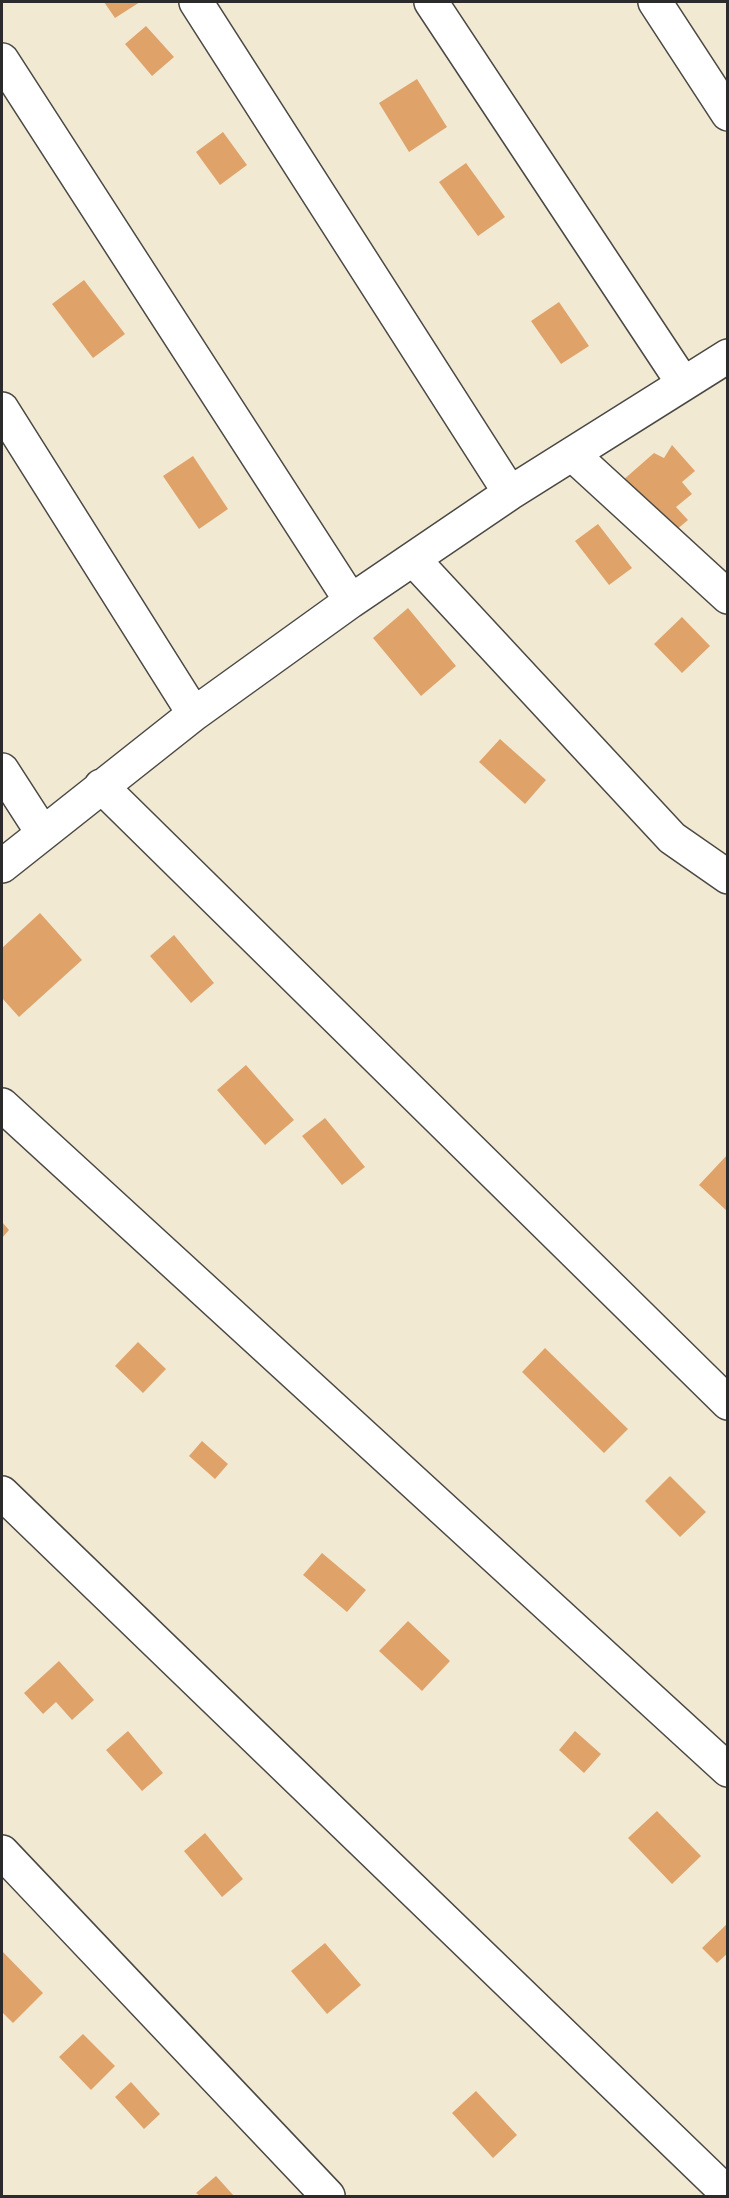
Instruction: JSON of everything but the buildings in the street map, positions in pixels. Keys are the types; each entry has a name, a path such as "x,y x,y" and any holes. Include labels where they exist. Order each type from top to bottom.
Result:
{"street":[{"path":"195,2 510,492"},
{"path":"431,2 683,383"},
{"path":"655,2 728,114"},
{"path":"2,60 351,601"},
{"path":"2,866 42,832 194,714 351,601 510,492 728,356"},
{"path":"2,409 194,714"},
{"path":"572,454 728,597"},
{"path":"413,559 672,838 728,877"},
{"path":"2,770 42,832"},
{"path":"101,786 728,1403"},
{"path":"2,1105 728,1770"},
{"path":"2,1492 728,2194"},
{"path":"2,1852 328,2196"}]}
